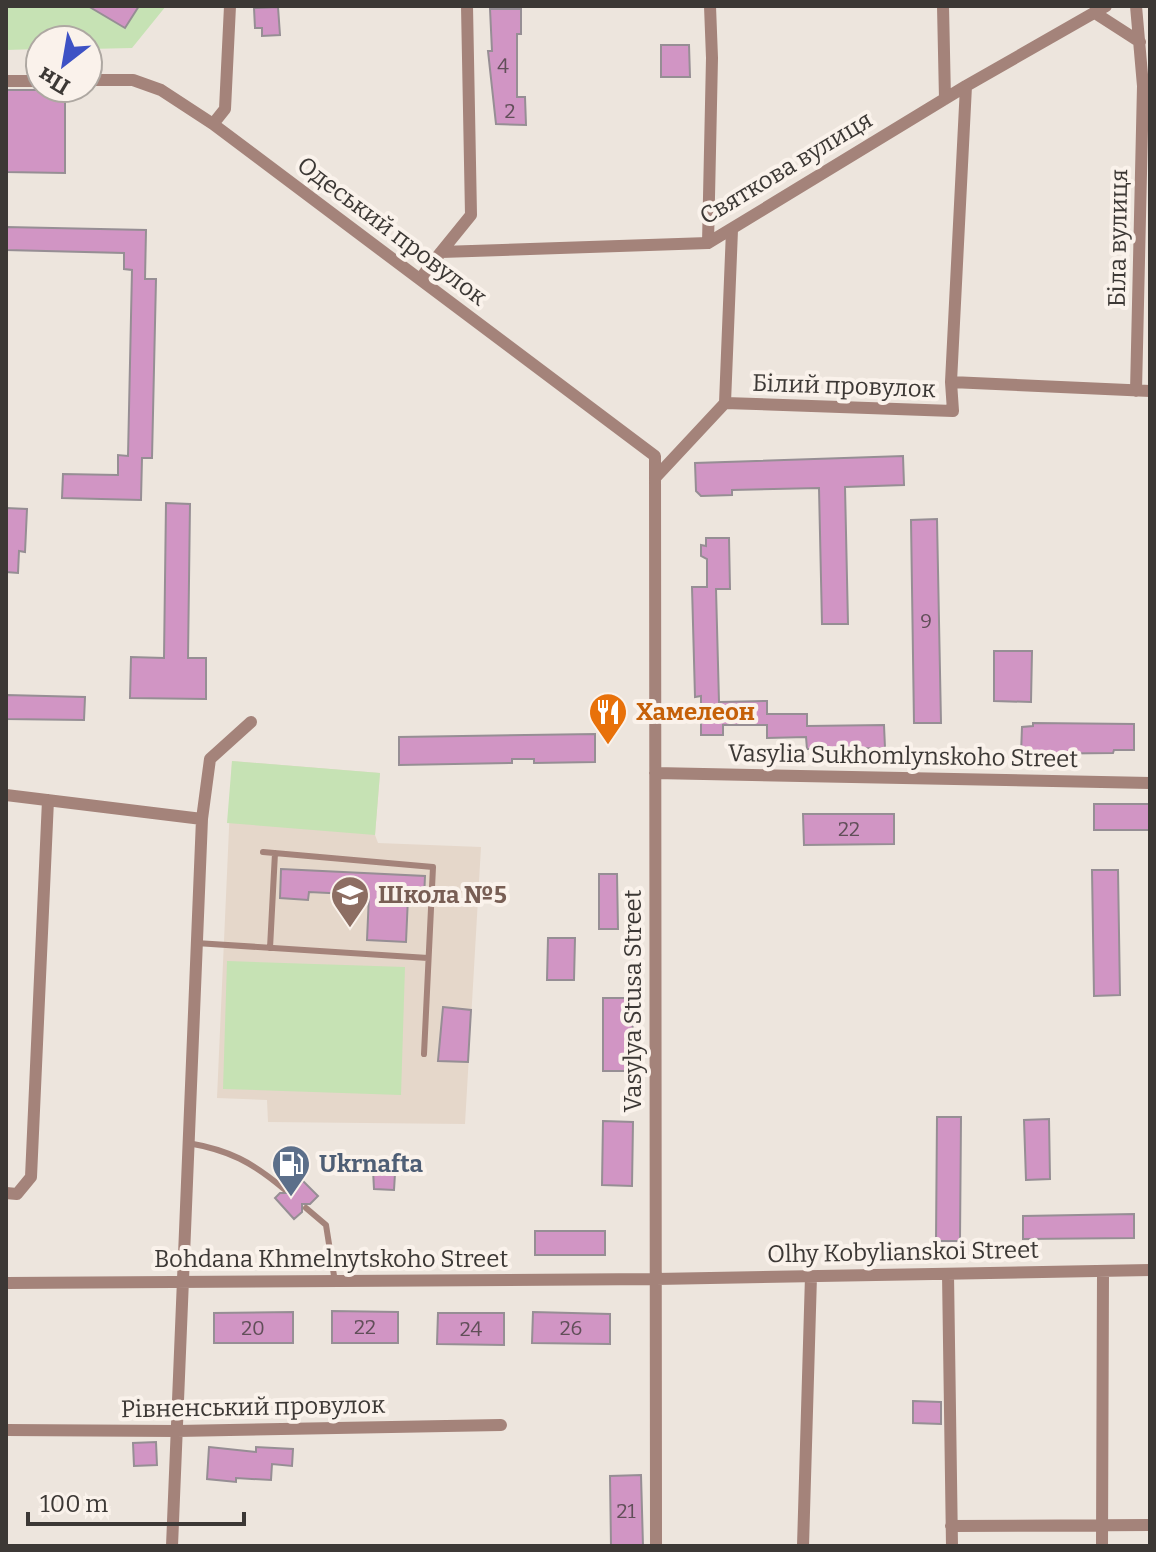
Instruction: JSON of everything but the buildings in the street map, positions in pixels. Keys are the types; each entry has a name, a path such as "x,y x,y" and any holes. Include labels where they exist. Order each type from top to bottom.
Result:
{"street":[{"path":"213,124 225,109 230,6"},
{"path":"420,279 471,215 467,6"},
{"path":"708,243 712,58 710,6"},
{"path":"943,6 945,99"},
{"name":"Біла вулиця","path":"1136,6 1147,86 1136,391"},
{"path":"1100,9 1140,42"},
{"name":"Святкова вулиця","path":"441,252 708,243 966,86 1100,9"},
{"name":"Одеський провулок","path":"104,80 133,80 161,90 213,124 655,456"},
{"name":"Білий провулок","path":"732,230 725,403 953,411 951,382 966,86"},
{"path":"951,382 1150,391"},
{"path":"655,478 725,403"},
{"name":"Vasylya Stusa Street","path":"655,456 656,1546"},
{"path":"172,1546 202,819 210,759 251,722"},
{"name":"Vasylia Sukhomlynskoho Street","path":"655,773 1150,783"},
{"path":"6,795 202,819"},
{"path":"6,1193 17,1194 31,1177 48,800"},
{"name":"Olhy Kobylianskoi Street","path":"656,1279 1150,1270"},
{"path":"1102,1546 1103,1271"},
{"path":"948,1274 952,1546"},
{"path":"803,1546 811,1276"},
{"name":"Bohdana Khmelnytskoho Street","path":"6,1283 656,1279"},
{"name":"Рівненський провулок","path":"6,1430 177,1431 501,1425"},
{"path":"951,1526 1150,1525"}],"lane":[{"path":"263,852 433,867 424,1054"},
{"path":"270,948 275,853"},
{"path":"196,943 428,958"},
{"path":"188,1143 220,1148 263,1171 284,1189"},
{"path":"306,1208 326,1225 335,1282"}],"shaded area":[{"name":"Школа №5","path":"232,761 380,773 375,835 378,843 481,847 465,1124 268,1122 267,1100 217,1098"}],"green space":[{"path":"6,6 166,6 132,48 104,49 104,24 24,24 24,49 6,50"},
{"path":"232,761 380,773 375,835 227,823"},
{"path":"227,961 405,967 401,1095 223,1089"}],"place":[{"name":"Хамелеон","path":"608,746"},
{"name":"Школа №5","path":"350,929"},
{"name":"Ukrnafta","path":"291,1198"}]}
